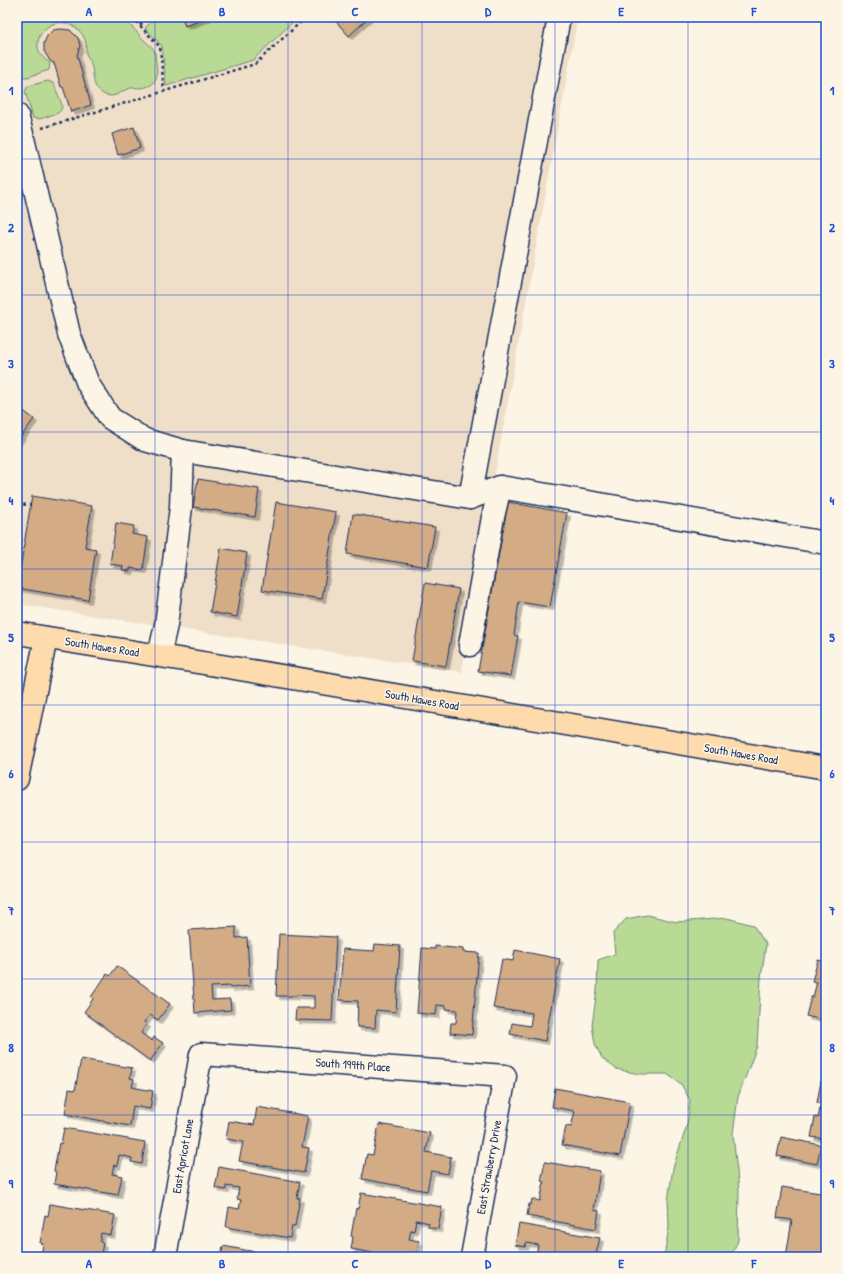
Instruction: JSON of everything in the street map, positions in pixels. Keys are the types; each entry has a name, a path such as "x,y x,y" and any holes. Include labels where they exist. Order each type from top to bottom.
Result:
{"main road":[{"name":"South Hawes Road","path":"17,633 826,768"},
{"path":"17,779 46,638"}],"street":[{"path":"470,498 559,17"},
{"path":"20,106 22,134 69,334 88,384 110,418 145,440 183,451 470,498 500,487 826,543"},
{"path":"161,647 166,625 181,507 183,451"},
{"path":"470,645 493,517 500,487"},
{"name":"South 199th Place","path":"201,1054 505,1076"},
{"name":"East Apricot Lane","path":"165,1257 201,1054"},
{"name":"East Strawberry Drive","path":"472,1257 505,1076"}],"path":[{"path":"132,17 160,47 164,91"},
{"path":"140,25 148,17"},
{"path":"40,128 255,64 306,17"},
{"path":"17,76 20,106"},
{"path":"17,504 31,505"}],"shaded area":[{"path":"17,17 578,17 498,456 462,672 17,604"}],"green space":[{"path":"112,17 128,24 154,50 157,70 156,80 154,83 146,87 127,89 113,96 105,95 100,92 94,83 91,65 86,53 84,38 75,27 62,23 55,23 49,26 40,35 38,42 38,48 41,55 50,63 49,70 28,77 22,77 17,65 17,18"},
{"path":"156,17 182,17 185,26 207,17 298,17 253,60 166,86 162,46 145,28"},
{"path":"48,81 55,85 62,108 56,114 37,119 33,118 25,91 28,86"},
{"path":"647,915 677,922 727,918 753,925 766,944 761,978 757,1046 738,1097 733,1134 739,1191 738,1241 730,1257 664,1257 669,1227 668,1200 673,1168 687,1125 690,1100 681,1084 667,1074 639,1074 616,1069 602,1058 595,1044 592,1025 597,990 598,960 615,954 613,933 626,919"}],"building":[{"path":"182,17 207,17 207,18 185,26"},
{"path":"332,17 369,17 349,36"},
{"path":"53,30 70,30 78,38 80,46 77,55 91,105 71,112 63,87 61,87 54,63 50,61 44,51 44,43 47,36"},
{"path":"134,127 140,148 118,155 112,134"},
{"path":"17,406 34,419 17,442"},
{"path":"198,479 259,489 255,517 193,507"},
{"path":"32,496 92,506 85,547 96,549 88,600 17,588"},
{"path":"276,502 336,512 322,599 262,590"},
{"path":"508,502 567,513 550,607 519,602 514,635 518,636 511,676 478,671"},
{"path":"353,514 435,527 428,567 347,554"},
{"path":"116,523 134,526 132,534 148,537 143,570 130,568 130,571 122,570 123,566 110,564"},
{"path":"221,548 247,553 237,617 210,612"},
{"path":"425,583 459,589 446,666 412,661"},
{"path":"236,927 236,938 247,937 250,986 230,988 230,986 211,987 212,1000 230,999 231,1010 195,1013 189,930"},
{"path":"279,934 336,937 332,1021 295,1020 296,1008 314,1008 314,996 276,996"},
{"path":"375,944 400,946 396,1012 376,1010 375,1028 357,1027 358,1001 339,1000 343,949 374,951"},
{"path":"435,946 463,949 463,952 479,953 472,1035 450,1033 451,1023 456,1023 457,1010 446,1009 446,1006 437,1005 436,1015 417,1013 422,948 435,949"},
{"path":"515,950 560,959 545,1041 510,1034 512,1023 530,1026 532,1013 493,1008 502,959 513,961"},
{"path":"818,960 826,962 826,1021 806,1016 817,982 812,981"},
{"path":"117,966 170,1004 158,1020 150,1015 144,1022 147,1024 141,1033 152,1041 154,1037 163,1043 150,1061 84,1012 93,999 91,997 107,974 110,976"},
{"path":"81,1059 132,1068 130,1078 134,1079 132,1087 153,1091 150,1109 133,1106 130,1126 65,1114 69,1089 75,1090"},
{"path":"821,1081 826,1082 826,1139 811,1137 815,1117 818,1118 821,1104 817,1103"},
{"path":"555,1088 630,1102 620,1156 562,1145 566,1126 571,1127 575,1111 552,1107"},
{"path":"257,1107 308,1116 302,1147 309,1148 304,1173 239,1161 243,1142 226,1139 229,1121 254,1125"},
{"path":"379,1124 430,1133 426,1152 451,1157 448,1174 431,1171 427,1191 362,1179 367,1154 373,1155"},
{"path":"64,1128 145,1142 142,1164 131,1162 132,1158 119,1155 117,1166 114,1165 112,1174 122,1176 118,1195 54,1184 56,1172 54,1171 59,1143 61,1144"},
{"path":"781,1137 821,1145 817,1164 777,1156"},
{"path":"545,1162 600,1171 594,1210 599,1211 596,1229 527,1216 529,1204 531,1204 532,1199 540,1201 544,1182 541,1181"},
{"path":"219,1167 300,1182 297,1198 300,1198 295,1226 292,1226 290,1238 226,1227 229,1207 239,1209 241,1200 237,1199 239,1188 226,1186 226,1190 215,1188"},
{"path":"782,1187 826,1194 826,1257 786,1257 792,1220 777,1218"},
{"path":"361,1193 442,1207 438,1229 428,1227 429,1223 416,1220 414,1231 411,1230 409,1239 419,1241 416,1257 395,1257 351,1249 353,1237 351,1236 356,1208 358,1209"},
{"path":"50,1204 115,1215 111,1235 101,1233 100,1242 103,1243 101,1254 114,1256 115,1252 125,1253 124,1257 41,1257 43,1244 40,1243 45,1215 48,1216"},
{"path":"519,1224 600,1238 596,1254 599,1255 599,1257 536,1256 538,1245 526,1243 525,1247 515,1245"},
{"path":"223,1246 283,1257 221,1257"}]}
